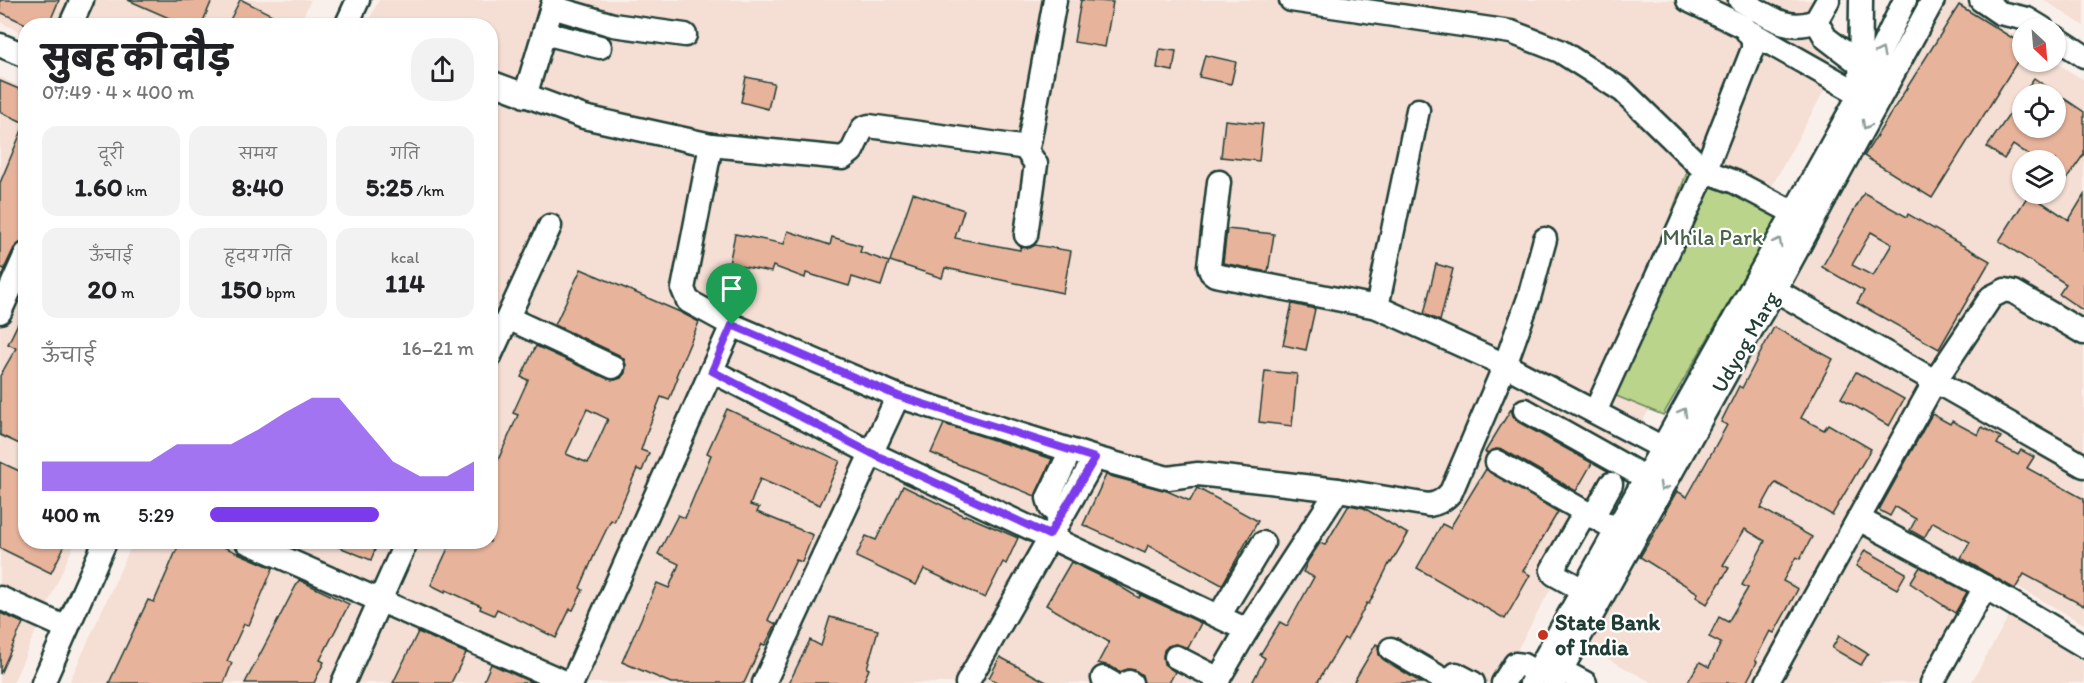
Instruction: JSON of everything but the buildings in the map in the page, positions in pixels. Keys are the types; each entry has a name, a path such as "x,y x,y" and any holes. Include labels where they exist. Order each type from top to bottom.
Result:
{"street":[{"path":"74,18 82,0"},
{"path":"351,18 358,0"},
{"path":"1024,147 1029,142 1055,0"},
{"path":"1291,0 1511,32 1560,51 1623,91 1705,171 1735,182 1794,213"},
{"path":"1688,0 1744,27 1749,32 1860,94 1861,0"},
{"path":"1740,0 1794,27 1816,21 1828,0"},
{"name":"Udyog Marg","path":"1546,674 1583,590 1860,94 1905,0"},
{"name":"Udyog Marg","path":"1546,674 1775,290 1933,0"},
{"path":"1981,0 2000,12 2018,18"},
{"path":"2015,0 2030,18"},
{"path":"525,96 553,4 613,25 685,35"},
{"path":"1816,21 1826,38 1860,64"},
{"path":"1595,412 1705,171 1753,49 1753,40 1749,32"},
{"path":"544,33 600,47"},
{"path":"2066,44 2084,56"},
{"path":"0,45 18,53"},
{"path":"498,86 584,117 711,146 843,158 852,151 862,130 868,126 1024,147 1036,164 1026,235"},
{"path":"1377,307 1418,110"},
{"path":"711,146 683,293 688,301 732,325 898,396 1095,458 1168,478 1198,474 1338,490 1429,505 1445,499 1505,365 1529,298 1545,239"},
{"path":"1219,182 1209,266 1215,275 1377,307 1505,365 1663,448"},
{"path":"498,339 550,225"},
{"path":"0,312 18,272"},
{"path":"1775,290 2084,466"},
{"path":"1767,683 1935,381 1991,297 2005,290 2014,292 2084,333"},
{"path":"508,318 613,367"},
{"path":"572,683 732,325"},
{"path":"712,371 871,453 1055,526 1209,616 1245,633"},
{"path":"764,683 898,396"},
{"path":"1524,410 1646,478"},
{"path":"967,683 1095,458"},
{"path":"1497,462 1583,518 1615,534"},
{"path":"1055,526 1048,498 1065,463"},
{"path":"1583,590 1554,574 1552,570 1583,518 1609,488 1631,505"},
{"path":"1176,657 1218,681 1245,633 1338,490"},
{"path":"1859,519 1984,587 2084,646"},
{"path":"1209,616 1263,543"},
{"path":"42,683 102,549"},
{"path":"263,549 567,683"},
{"path":"343,683 403,549"},
{"path":"1932,683 1984,587"},
{"path":"0,598 67,628"},
{"path":"1391,649 1459,680"},
{"path":"1503,683 1515,664 1585,683"}],"shaded area":[{"path":"0,0 311,0 302,18 18,18 18,31 0,22"},
{"path":"379,0 1830,0 1832,34 1824,91 1499,683 69,683 130,549 498,549 498,18 370,18"},
{"path":"1947,0 1960,0 2012,34 2012,72 2066,72 2066,69 2084,80 2084,624 1981,566 1916,683 1653,683 1582,645"},
{"path":"2044,0 2084,0 2084,26"},
{"path":"0,77 18,86 18,549 72,549 13,683 0,683"},
{"path":"2012,611 2084,653 2084,683 1971,683"}],"green space":[{"name":"Mhila Park","path":"1687,172 1781,213 1663,415 1604,391"}],"place":[{"name":"State Bank of India","path":"1543,635"}],"route":[{"path":"732,325 898,396 1095,458 1049,535 871,453 712,371 732,325"}]}
